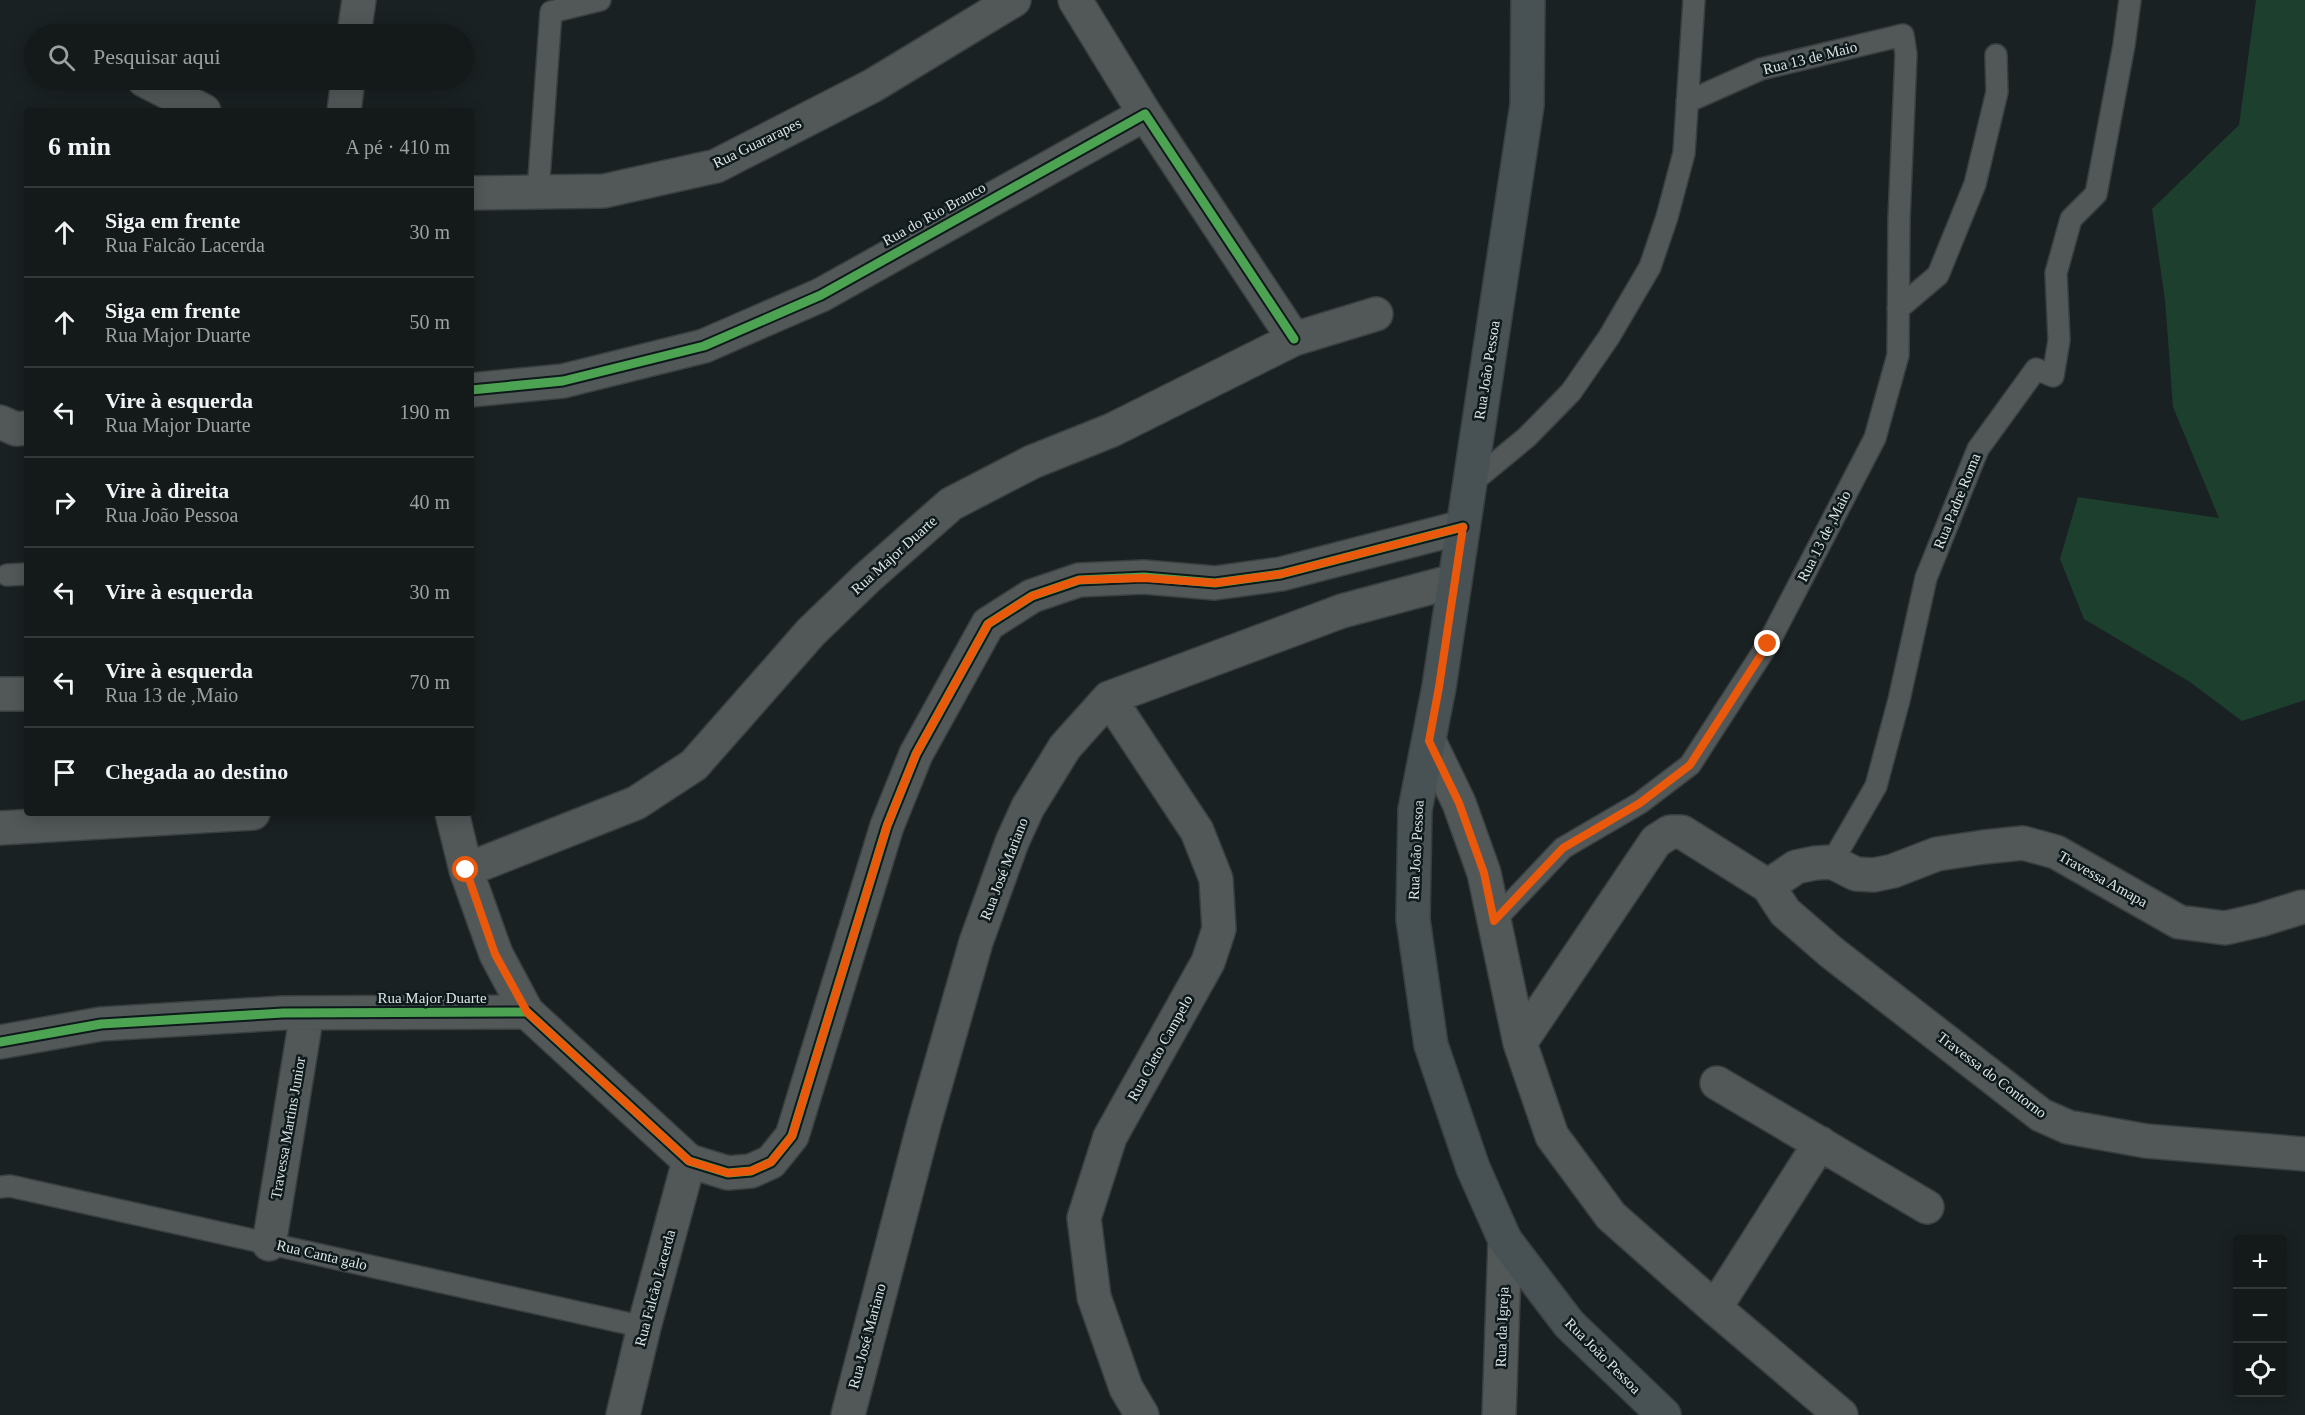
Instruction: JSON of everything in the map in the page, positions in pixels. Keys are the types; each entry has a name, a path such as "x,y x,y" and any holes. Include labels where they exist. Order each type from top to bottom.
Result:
{"main road":[{"name":"Rua João Pessoa","path":"1528,0 1527,105 1439,687 1415,810 1413,919 1431,1045 1473,1168 1504,1240 1569,1324 1664,1415"}],"street":[{"path":"355,24 359,0"},
{"name":"Rua Guararapes","path":"474,193 604,191 716,166 872,86 1014,0"},
{"path":"1076,0 1145,114 1294,339"},
{"path":"163,90 198,108"},
{"path":"344,108 347,90"},
{"name":"Rua do Rio Branco","path":"474,390 563,381 704,346 820,295 1145,114"},
{"name":"Rua Major Duarte","path":"466,870 636,803 694,765 811,632 867,578 951,504 1032,462 1112,430 1294,339 1376,314"},
{"path":"0,422 16,429 24,428"},
{"path":"453,816 466,870 495,954 527,1012 689,1161 728,1173 751,1171 771,1162 792,1136 887,826 916,754 988,624 1032,596 1079,580 1144,578 1215,583 1281,574 1463,527"},
{"name":"Rua José Mariano","path":"848,1415 927,1113 976,942 1008,853 1028,807 1065,747 1109,698 1342,611 1454,581"},
{"path":"0,694 24,694"},
{"name":"Rua Cleto Campelo","path":"1109,698 1197,831 1216,879 1219,929 1208,962 1110,1137 1084,1218 1095,1297 1126,1388 1142,1415"},
{"path":"1429,741 1459,803 1484,873 1520,1043 1552,1136 1611,1216 1841,1415"},
{"path":"0,828 202,816"},
{"path":"1520,1043 1656,841 1670,832 1682,832 1768,886 1796,867 1832,862"},
{"name":"Travessa Amapa","path":"1832,862 1856,874 1874,875 1893,871 1937,854 2024,843 2056,852 2179,922 2225,928 2304,906"},
{"name":"Travessa do Contorno","path":"1768,886 1785,912 1831,952 2042,1115 2068,1127 2146,1142 2305,1154"},
{"name":"Rua Major Duarte","path":"0,1042 101,1024 307,1013 527,1012"},
{"name":"Travessa Martins Junior","path":"268,1244 307,1013"},
{"path":"1717,1083 1927,1207"},
{"path":"1715,1308 1820,1143"},
{"name":"Rua Falcão Lacerda","path":"623,1415 644,1327 689,1161"},
{"name":"Rua da Igreja","path":"1499,1415 1504,1240"}],"lane":[{"path":"538,192 551,12 600,0"},
{"path":"1470,484 1527,437 1571,392 1609,337 1650,267 1667,217 1684,153 1694,0"},
{"name":"Rua Padre Roma","path":"1832,862 1876,786 1899,700 1926,578 1978,448 2036,369 2053,376 2059,340 2056,273 2071,219 2096,194 2124,45 2130,0"},
{"name":"Rua 13 de Maio","path":"1687,102 1761,69 1903,35"},
{"name":"Rua 13 de ,Maio","path":"1494,921 1563,848 1640,803 1690,765 1768,644 1875,438 1898,355 1906,54 1903,35"},
{"path":"1898,309 1938,275 1975,184 1997,92 1996,55"},
{"name":"Rua Canta galo","path":"0,1187 10,1185 644,1327"}],"green space":[{"path":"2256,0 2305,0 2305,700 2242,721 2190,682 2084,619 2060,559 2078,497 2219,518 2173,407 2165,300 2152,209 2239,125"}],"cycle path":[{"path":"474,390 563,381 704,346 821,295 1145,114 1294,339"},
{"path":"0,1042 101,1024 283,1013 527,1012 689,1161 728,1173 751,1171 771,1162 792,1136 887,826 916,754 988,624 1032,596 1079,580 1144,577 1215,583 1281,574 1463,527"}],"route":[{"path":"466,870 495,954 527,1012 689,1161 728,1173 751,1171 771,1162 792,1136 887,826 916,754 988,624 1032,596 1079,580 1144,578 1215,583 1281,574 1463,527 1429,741 1459,803 1484,873 1494,921 1563,848 1640,803 1690,765 1768,644"}]}
